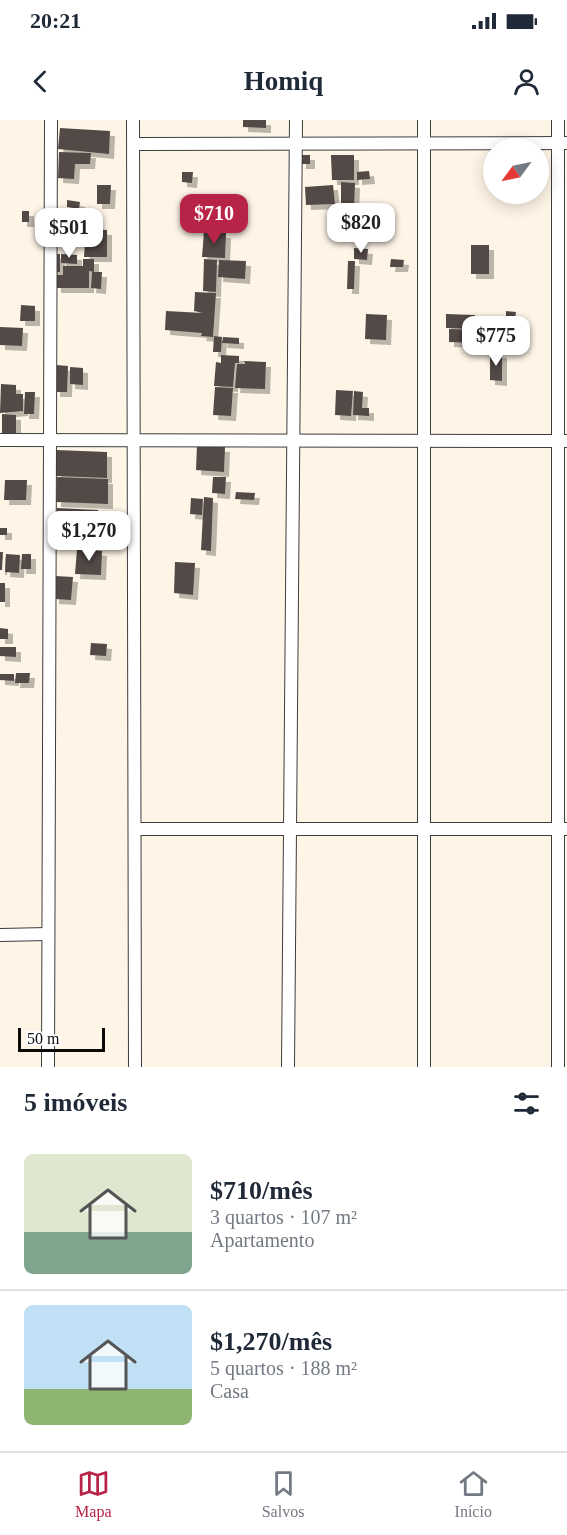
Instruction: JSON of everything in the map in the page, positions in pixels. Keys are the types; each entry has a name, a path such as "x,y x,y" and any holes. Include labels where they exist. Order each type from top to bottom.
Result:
{"street":[{"path":"48,1067 51,120"},
{"path":"133,120 136,440 135,1067"},
{"path":"288,1067 296,120"},
{"path":"424,120 424,1067"},
{"path":"558,120 563,143 562,829 558,1067"},
{"path":"134,144 563,143"},
{"path":"0,440 562,441"},
{"path":"136,829 562,829"},
{"path":"0,935 48,934"}],"building":[{"path":"243,120 266,120 266,128 243,127"},
{"path":"60,128 110,131 109,154 58,149"},
{"path":"59,152 91,153 90,164 75,164 74,179 58,178"},
{"path":"301,155 310,155 310,164 301,164"},
{"path":"331,155 354,155 354,180 332,180"},
{"path":"369,171 370,179 357,180 357,172"},
{"path":"182,172 193,172 192,183 182,182"},
{"path":"341,182 355,183 354,208 341,207"},
{"path":"97,185 111,185 110,204 97,204"},
{"path":"333,185 335,204 306,205 305,187"},
{"path":"67,200 80,202 79,209 67,207"},
{"path":"199,205 216,206 214,232 198,231"},
{"path":"217,205 238,207 236,227 216,226"},
{"path":"22,211 29,211 29,222 22,222"},
{"path":"56,227 79,227 78,240 55,239"},
{"path":"86,229 107,230 107,257 84,257"},
{"path":"204,232 226,233 225,258 202,257"},
{"path":"471,245 489,245 489,274 471,274"},
{"path":"354,248 368,249 367,260 354,259"},
{"path":"51,254 60,254 60,272 51,272"},
{"path":"61,254 77,255 77,264 61,263"},
{"path":"83,259 94,259 94,272 89,271 89,288 56,288 56,275 63,275 63,266 83,266"},
{"path":"204,259 217,260 216,292 203,291"},
{"path":"391,259 404,260 403,267 390,267"},
{"path":"219,260 246,261 245,279 218,277"},
{"path":"348,261 355,261 354,289 347,289"},
{"path":"92,272 102,272 101,289 91,288"},
{"path":"195,292 216,293 213,337 201,336 202,333 165,330 166,311 203,313 194,311"},
{"path":"21,305 35,306 35,321 20,321"},
{"path":"506,311 516,312 515,319 506,318"},
{"path":"366,314 387,315 386,340 365,339"},
{"path":"446,314 475,315 475,329 446,328"},
{"path":"492,316 504,316 504,347 492,347"},
{"path":"0,327 23,328 22,346 0,345"},
{"path":"449,329 475,330 474,343 449,342"},
{"path":"214,336 222,337 221,352 213,352"},
{"path":"223,337 239,338 239,344 222,343"},
{"path":"490,353 502,353 502,381 490,380"},
{"path":"221,355 239,356 239,363 235,363 233,387 214,386 216,362 221,363"},
{"path":"244,361 266,362 265,389 235,388 237,364 245,364"},
{"path":"56,365 68,366 67,392 55,392"},
{"path":"70,367 83,368 83,385 70,384"},
{"path":"1,384 16,385 16,394 23,394 23,411 0,413"},
{"path":"215,387 233,388 231,416 213,415"},
{"path":"336,390 353,391 351,416 335,415"},
{"path":"354,391 363,392 362,408 369,408 369,416 353,415"},
{"path":"25,392 35,392 34,414 24,414"},
{"path":"2,414 16,415 16,437 2,437"},
{"path":"197,445 225,447 224,472 196,470"},
{"path":"56,450 107,452 107,478 56,476"},
{"path":"57,477 108,479 108,504 56,502"},
{"path":"213,477 226,477 225,494 212,493"},
{"path":"5,480 27,480 26,500 4,500"},
{"path":"236,492 255,493 254,500 235,499"},
{"path":"204,497 213,498 211,551 201,550"},
{"path":"191,498 203,499 202,515 190,514"},
{"path":"57,508 98,510 98,527 106,527 105,538 88,537 89,526 57,524"},
{"path":"0,528 7,528 7,535 0,535"},
{"path":"77,549 102,551 101,575 75,574"},
{"path":"0,552 3,552 2,570 0,570"},
{"path":"6,554 20,555 19,573 5,572"},
{"path":"22,554 31,554 31,569 21,569"},
{"path":"175,562 195,563 193,595 174,593"},
{"path":"55,576 73,577 71,600 54,599"},
{"path":"0,583 5,583 5,602 0,602"},
{"path":"0,628 8,629 8,639 0,639"},
{"path":"91,643 107,644 106,656 90,655"},
{"path":"0,647 16,647 16,657 0,656"},
{"path":"16,673 30,673 29,683 15,683"},
{"path":"0,674 14,674 14,681 0,680"}]}
